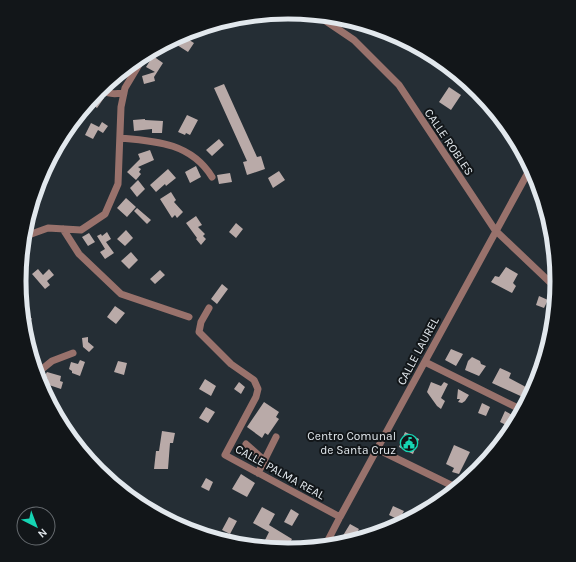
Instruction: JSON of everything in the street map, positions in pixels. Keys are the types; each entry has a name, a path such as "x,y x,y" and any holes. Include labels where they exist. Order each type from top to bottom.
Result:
{"street":[{"name":"CALLE ROBLES","path":"327,22 354,40 399,86 495,230 550,282"},
{"path":"30,234 48,228 81,230 105,214 118,184 121,108 125,88 138,66"},
{"path":"106,93 112,95 124,93"},
{"path":"120,138 152,141 172,145 199,159 212,177"},
{"name":"CALLE LAUREL","path":"329,540 495,230 527,174"},
{"path":"63,229 79,254 121,294 188,317"},
{"name":"CALLE PALMA REAL","path":"209,308 201,322 199,332 231,364 254,380 258,389 256,397 225,455 340,517"},
{"path":"42,369 52,361 73,353"},
{"path":"425,362 517,408"},
{"path":"258,473 276,437"},
{"path":"246,444 264,460"},
{"path":"377,450 452,485"}],"building":[{"path":"188,39 194,43 188,52 177,45"},
{"path":"153,56 163,63 154,77 155,81 144,84 142,76 155,72 146,67"},
{"path":"224,84 257,157 261,156 265,169 247,175 243,162 247,161 214,88"},
{"path":"449,87 461,95 451,110 439,102"},
{"path":"102,97 104,98 97,108 94,105"},
{"path":"187,115 198,120 190,135 186,133 185,135 178,132"},
{"path":"145,119 163,121 162,133 152,133 152,129 134,131 133,120"},
{"path":"102,122 108,126 103,133 98,130 93,139 85,135 91,123 99,127"},
{"path":"219,139 224,145 212,156 206,150"},
{"path":"150,150 154,160 138,167 141,169 139,172 141,174 136,180 127,172 140,159 138,154"},
{"path":"196,166 201,177 190,183 185,172"},
{"path":"168,169 176,178 166,186 165,184 156,192 150,185"},
{"path":"279,171 285,180 273,188 268,178"},
{"path":"230,173 232,182 219,184 217,175"},
{"path":"138,180 145,189 137,197 130,188"},
{"path":"171,192 176,200 174,202 183,212 177,218 175,215 172,218 160,199"},
{"path":"126,198 136,207 127,217 117,208"},
{"path":"137,208 151,220 147,224 134,211"},
{"path":"196,216 202,225 198,227 205,234 203,236 206,239 201,245 186,223"},
{"path":"236,223 243,229 236,238 229,232"},
{"path":"126,230 133,238 125,246 117,239"},
{"path":"107,232 111,239 106,242 114,253 105,259 100,252 105,249 97,236 101,234 102,236"},
{"path":"89,233 95,242 88,246 82,237"},
{"path":"131,252 138,260 129,269 121,261"},
{"path":"506,267 518,274 513,283 516,286 512,293 491,282 495,276 499,277"},
{"path":"38,269 43,275 49,269 54,275 47,281 50,285 45,289 32,274"},
{"path":"160,270 165,275 155,284 150,279"},
{"path":"222,284 228,289 217,304 211,299"},
{"path":"539,296 548,300 544,308 536,305"},
{"path":"115,306 125,313 116,324 107,317"},
{"path":"28,315 32,319 29,321"},
{"path":"88,337 88,342 94,347 89,352 83,347 82,338"},
{"path":"451,349 463,354 456,366 445,360"},
{"path":"472,357 486,366 479,376 465,370 468,361"},
{"path":"80,360 85,362 80,376 72,373 69,369 71,362 78,364"},
{"path":"118,361 127,363 124,375 114,372"},
{"path":"500,368 511,373 509,378 527,388 523,397 492,383"},
{"path":"47,372 61,376 60,381 63,382 61,389 48,385 48,379 44,376"},
{"path":"205,379 216,386 211,396 199,389"},
{"path":"239,382 245,387 241,394 234,389"},
{"path":"431,382 441,386 444,382 448,384 441,398 445,401 441,409 427,392"},
{"path":"458,389 469,395 462,403 458,402 460,399 457,399"},
{"path":"264,402 279,412 276,417 279,419 268,435 265,433 262,438 247,427"},
{"path":"482,403 490,407 486,416 478,413"},
{"path":"206,407 215,412 208,423 199,418"},
{"path":"505,411 513,415 507,425 500,422"},
{"path":"162,431 175,433 173,443 170,443 168,469 154,469 156,451 159,451"},
{"name":"Centro Comunal de Santa Cruz","path":"405,432 419,439 413,454 399,447"},
{"path":"454,445 470,452 459,474 452,472 454,468 446,464"},
{"path":"241,474 255,483 247,497 232,489"},
{"path":"206,478 213,482 209,491 201,487"},
{"path":"393,506 404,511 400,518 397,519 389,515"},
{"path":"262,507 275,514 269,525 292,539 290,543 264,542 269,532 253,523"},
{"path":"291,509 299,514 292,526 284,522"},
{"path":"229,517 237,521 230,534 222,530"},
{"path":"350,524 359,529 356,534 342,537"}],"place":[{"name":"Centro Comunal de Santa Cruz","path":"409,443"}]}
